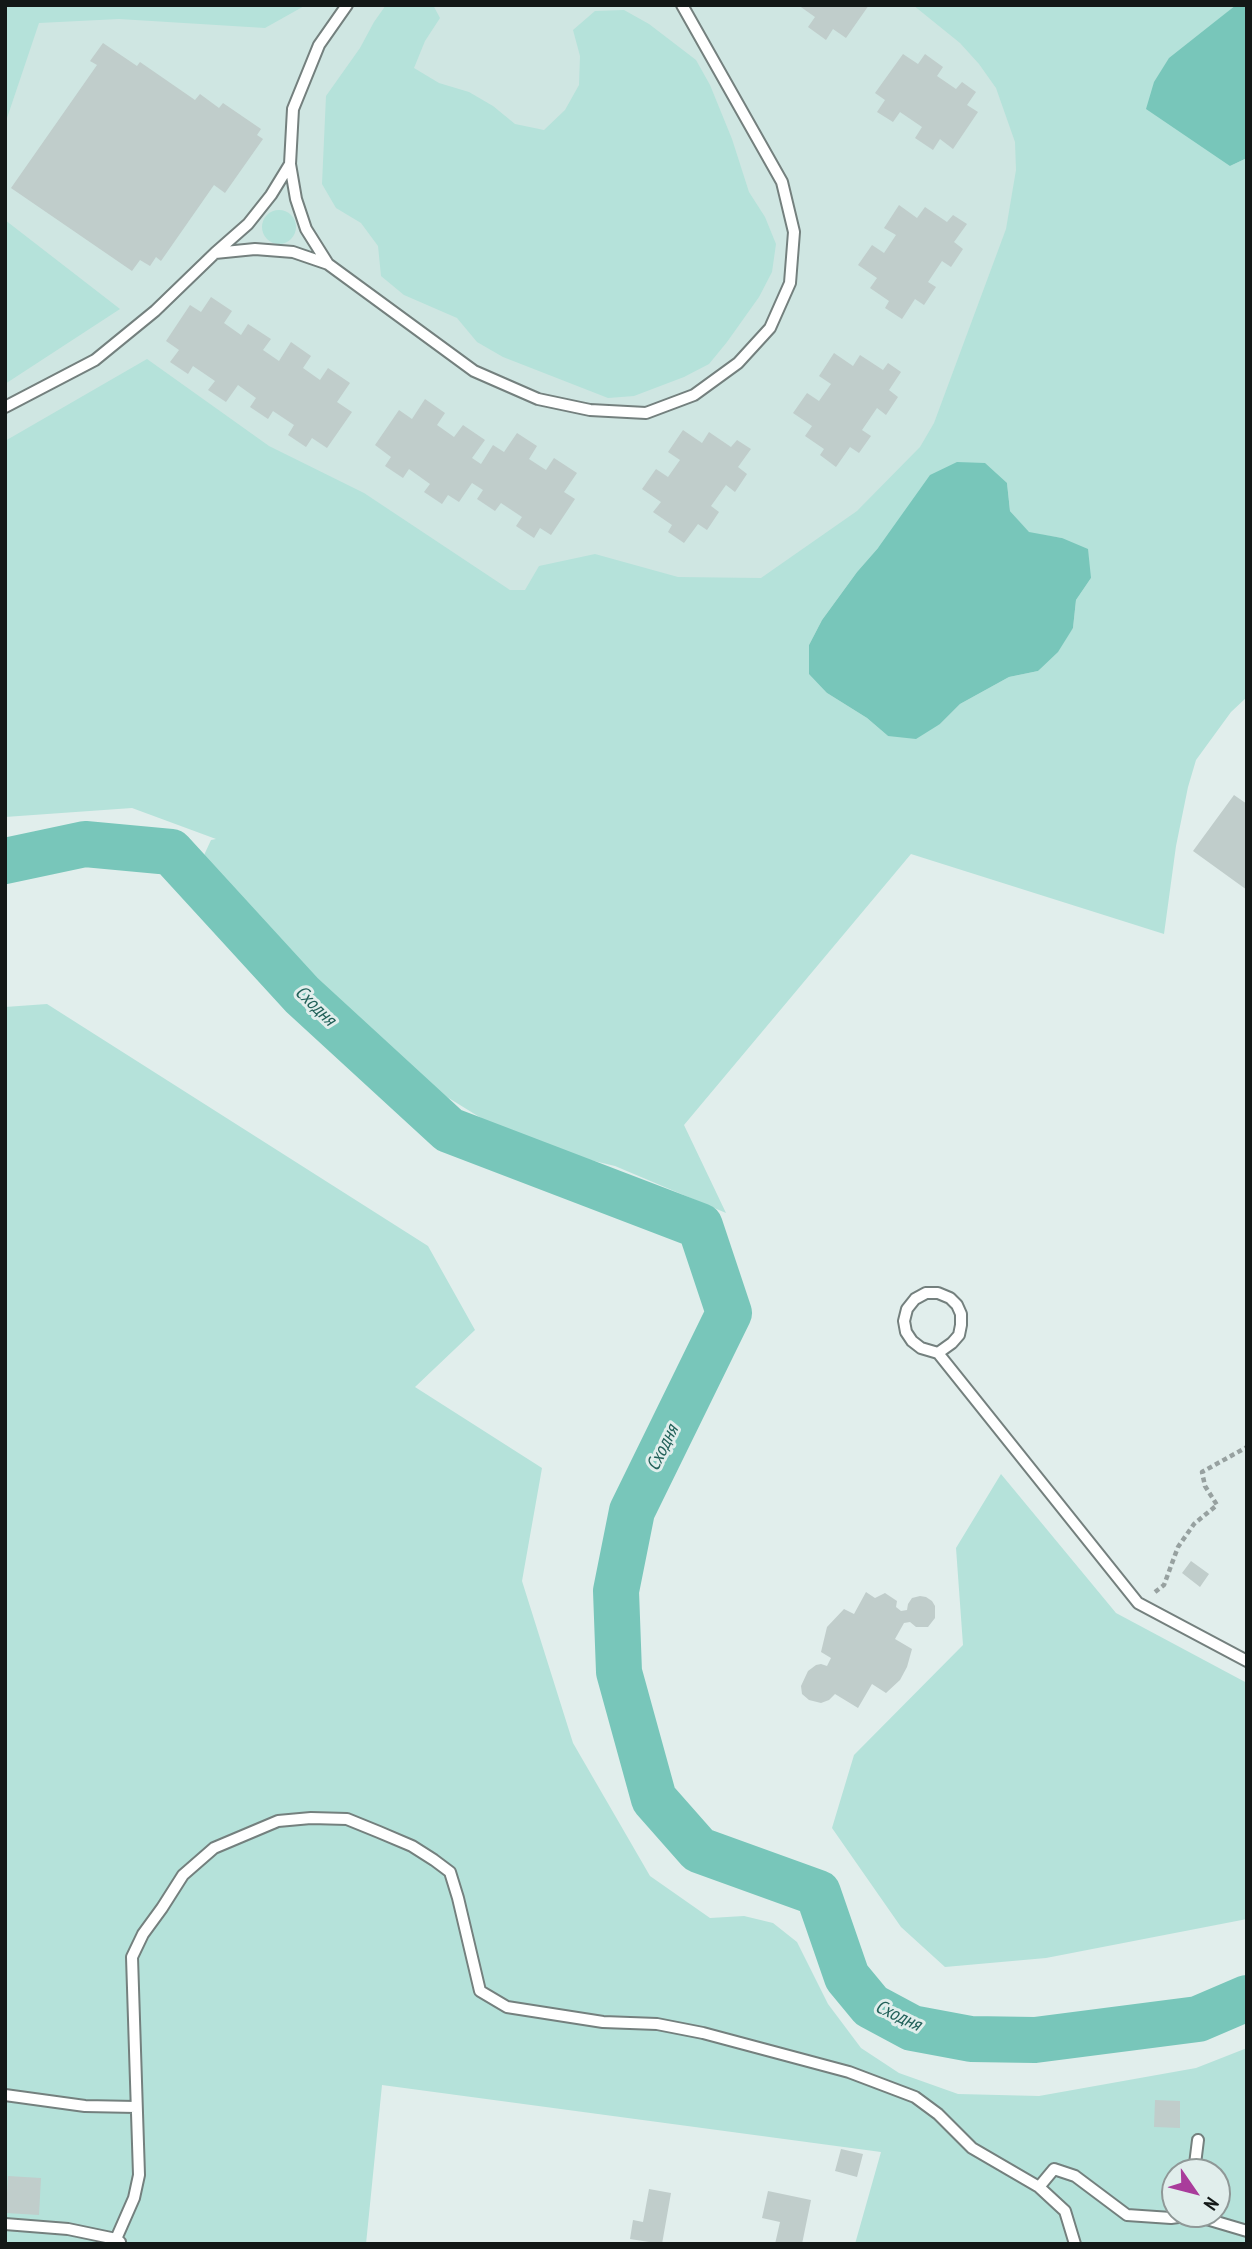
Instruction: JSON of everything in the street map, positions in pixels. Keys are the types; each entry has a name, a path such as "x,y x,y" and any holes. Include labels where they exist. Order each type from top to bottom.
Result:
{"lane":[{"path":"328,264 306,229 296,199 290,164 293,109 319,45 347,5"},
{"path":"215,253 255,249 293,252 328,264 474,371 538,398 590,410 646,413 694,395 738,363 770,328 790,284 794,232 782,183 682,5"},
{"path":"5,407 95,360 155,310 248,224 271,195 290,164"},
{"path":"938,1353 959,1335 961,1314 950,1298 938,1293 926,1293 915,1299 907,1309 904,1321 906,1332 912,1341 921,1348 938,1353 1138,1603 1247,1661"},
{"path":"5,2224 68,2229 119,2242 139,2175 132,1957 143,1934 183,1875 214,1848 278,1821 311,1818 347,1819 412,1846 450,1872 480,1992 507,2007 603,2022 657,2024 692,2030 849,2072 915,2098 938,2115 972,2148 1039,2187 1065,2211 1075,2244"},
{"path":"5,2095 85,2106 136,2107"},
{"path":"1196,2158 1198,2140"},
{"path":"1039,2187 1054,2169 1075,2176 1127,2215 1161,2217"}],"path":[{"path":"1138,1603 1164,1586 1178,1547 1195,1524 1217,1505 1205,1486 1202,1472 1247,1447"}],"shaded area":[{"path":"5,5 1183,5 1026,330 784,629 628,619 469,580 5,484"},
{"path":"5,5 306,5 265,28 119,19 39,23 5,124"},
{"path":"386,5 433,5 440,18 425,41 414,68 439,83 469,92 493,106 515,124 544,130 565,110 579,85 580,56 573,30 595,11 624,10 649,24 696,60 710,85 732,139 749,192 765,217 776,244 772,272 759,297 709,364 684,377 634,396 608,398 503,357 477,342 457,318 404,295 381,276 378,246 361,223 336,208 322,184 326,96"},
{"path":"913,5 1236,5 1215,23 1230,166 1247,158 1247,697 1231,712 1196,760 1176,846 1164,934 911,854 684,1125 726,1213 615,1166 523,1144 426,1084 321,995 199,866 211,840 216,839 132,808 5,817 5,441 147,359 269,446 364,493 510,590 525,590 539,566 595,554 678,577 761,578 857,511 920,447 934,423 1006,229 1016,170 1015,142 996,88 960,43","holes":["1007,483 1010,511 1029,533 1062,538 1091,578 1076,600 1073,628 1038,671 1009,677 960,704 940,724 888,736 867,718 827,693 809,645 822,620 878,548"]},
{"path":"1236,5 1247,5 1247,158 1230,166 1146,109 1154,82 1169,58"},
{"path":"279,210 291,215 296,227 291,239 279,244 267,239 262,227 267,215"},
{"path":"5,220 120,309 5,384"},
{"path":"957,462 985,463 1007,483 1010,511 1029,532 1062,538 1088,549 1091,578 1076,600 1073,628 1058,652 1038,671 1009,677 960,704 940,724 916,739 888,736 867,718 827,693 809,674 809,645 822,620 930,475"},
{"path":"47,1004 428,1246 475,1330 415,1387 542,1468 522,1581 573,1743 650,1876 710,1918 744,1916 773,1923 797,1942 828,2004 861,2048 899,2073 958,2094 1039,2096 1196,2068 1247,2048 1247,2244 855,2244 881,2152 382,2085 366,2244 5,2244 5,1007"},
{"path":"1001,1474 1116,1613 1247,1683 1247,1919 1046,1958 945,1967 901,1927 832,1828 854,1755 963,1645 956,1548"}],"building":[{"path":"798,5 869,5 846,38 833,29 826,40 808,27 815,17"},
{"path":"103,43 137,66 140,62 195,100 200,94 219,108 223,103 261,129 257,135 263,139 225,193 214,185 161,261 156,257 150,266 140,260 132,271 11,188 97,65 90,61"},
{"path":"903,54 918,64 925,54 943,67 937,76 956,89 962,82 976,92 967,105 978,112 953,149 940,139 933,150 915,138 922,127 900,112 893,122 877,112 885,100 875,93"},
{"path":"899,205 917,218 925,207 947,222 953,215 967,224 954,242 963,249 951,267 942,261 928,282 936,287 924,305 915,299 902,319 885,308 889,301 870,288 877,278 858,265 872,245 884,253 896,235 884,228"},
{"path":"211,297 232,311 224,323 241,335 248,324 271,339 263,350 279,361 291,342 311,356 303,368 320,380 328,368 350,383 337,402 352,412 327,448 312,438 306,447 288,435 294,425 273,411 268,419 250,407 256,398 238,385 226,402 208,390 215,381 193,366 188,374 170,362 179,350 166,341 190,305 201,312"},
{"path":"834,353 853,366 860,355 883,370 888,363 901,372 889,390 898,397 886,415 877,408 862,430 871,436 859,453 850,447 836,467 820,455 824,449 805,436 812,426 793,413 807,393 819,401 831,384 819,376"},
{"path":"425,399 445,413 437,425 454,437 463,425 485,440 472,458 481,464 493,445 504,452 517,433 537,446 529,459 546,470 554,458 577,473 564,492 575,499 551,535 540,528 534,538 516,526 522,517 501,503 495,511 477,499 483,490 472,483 459,502 448,495 442,504 424,492 430,484 409,469 403,478 385,466 391,457 375,445 399,410 412,419"},
{"path":"683,430 702,443 709,432 731,447 737,440 751,449 738,467 747,474 735,492 726,485 711,506 719,512 707,530 698,524 684,543 668,532 672,525 653,512 661,502 642,489 656,469 668,477 680,460 668,452"},
{"path":"1234,795 1247,804 1247,890 1193,851"},
{"path":"1191,1561 1209,1574 1200,1587 1182,1573"},
{"path":"866,1592 875,1598 885,1593 897,1601 896,1607 901,1611 907,1610 912,1598 926,1597 935,1606 935,1618 928,1627 904,1623 895,1639 912,1649 900,1680 886,1693 872,1684 858,1708 835,1694 821,1703 809,1700 802,1694 801,1686 808,1671 816,1665 827,1666 831,1658 821,1652 827,1627 844,1609 854,1614"},
{"path":"1155,2100 1180,2101 1180,2128 1154,2127"},
{"path":"841,2149 863,2154 857,2177 835,2171"},
{"path":"8,2176 41,2178 39,2215 6,2213"},
{"path":"649,2189 671,2193 662,2244 630,2239 633,2220 643,2222"},
{"path":"768,2191 811,2200 802,2244 775,2244 780,2222 762,2218"}],"waterway":[{"name":"Сходня","path":"5,861 85,844 171,852 302,995 449,1130 700,1226 729,1313 632,1511 616,1591 619,1672 654,1799 699,1850 818,1893 847,1977 871,2006 912,2028 971,2039 1035,2040 1198,2019 1247,1998"}]}
